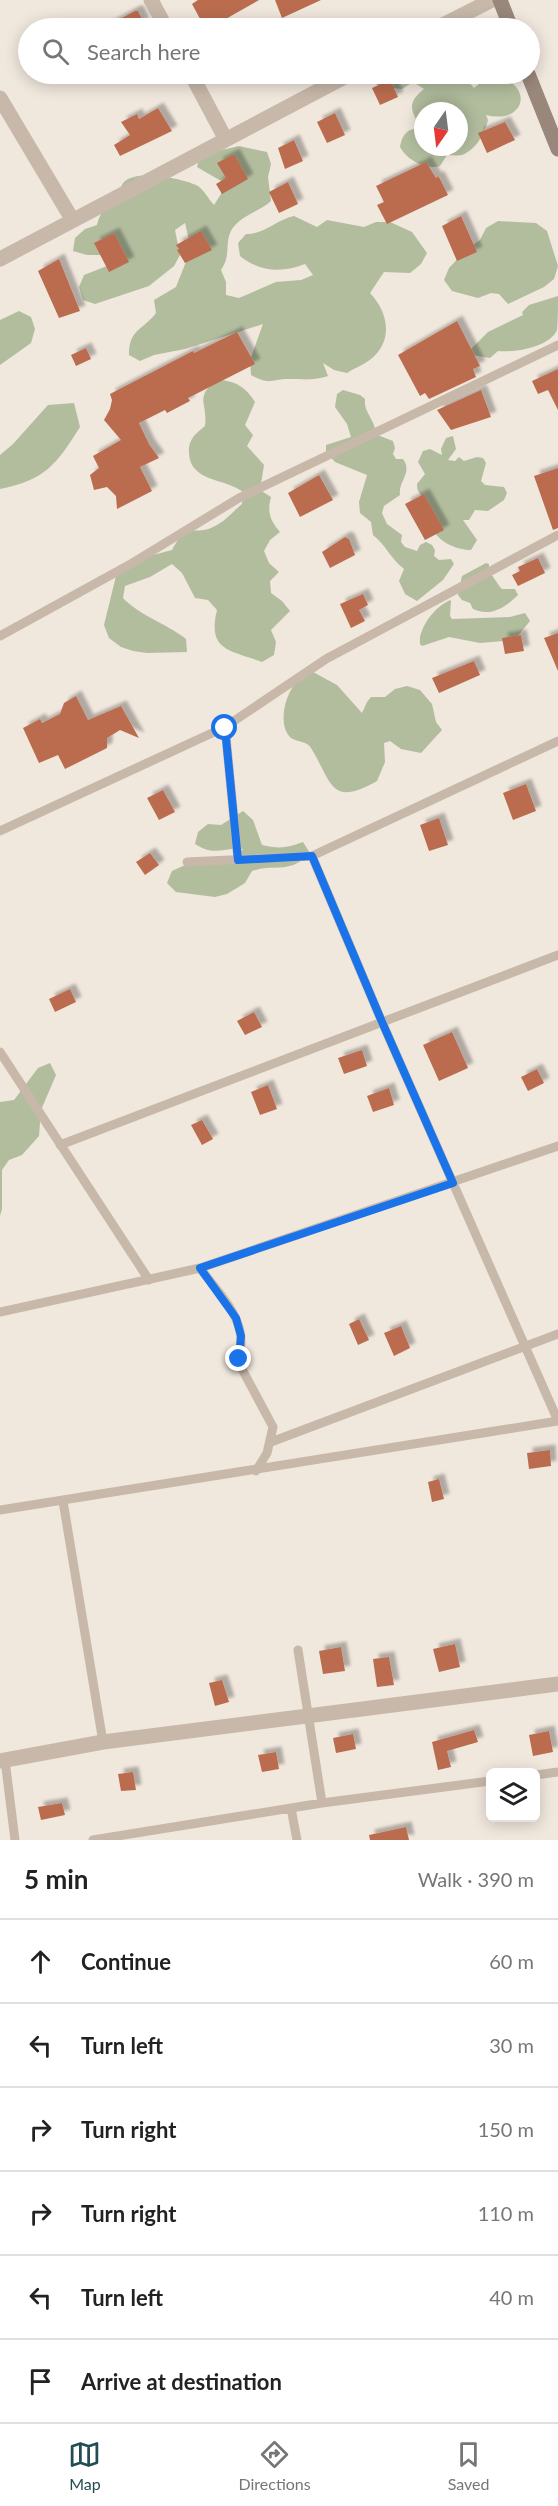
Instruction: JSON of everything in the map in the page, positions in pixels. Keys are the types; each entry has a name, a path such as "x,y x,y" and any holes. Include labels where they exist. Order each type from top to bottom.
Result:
{"main road":[{"path":"500,0 507,18"},
{"path":"532,84 558,149"}],"street":[{"path":"151,0 161,18"},
{"path":"457,18 492,0"},
{"path":"196,84 225,138"},
{"path":"0,259 330,84"},
{"path":"0,98 72,219"},
{"path":"3,1760 103,1742 308,1714 558,1684"}],"lane":[{"path":"0,636 129,565 239,498 558,345"},
{"path":"0,831 225,728 326,658 558,535"},
{"path":"225,728 238,860"},
{"path":"187,862 312,856 558,741"},
{"path":"0,1510 63,1502 558,1421 382,1022 312,856"},
{"path":"60,1145 558,955"},
{"path":"0,1052 149,1280"},
{"path":"0,1312 200,1268 558,1146"},
{"path":"200,1268 236,1318 241,1336 239,1359 242,1369 273,1427 271,1442 256,1471"},
{"path":"271,1442 558,1334"},
{"path":"63,1502 103,1742"},
{"path":"298,1650 322,1803"},
{"path":"3,1760 15,1840"},
{"path":"540,1774 558,1772"},
{"path":"93,1840 322,1803 486,1782"},
{"path":"291,1808 297,1840"}],"green space":[{"path":"376,84 410,84 402,89 382,87"},
{"path":"416,84 470,84 474,88 479,84 512,84 520,95 520,103 517,109 509,114 499,117 486,115 488,120 485,130 476,145 468,152 468,102 414,102 414,116 412,107 415,98 424,89"},
{"path":"413,129 414,156 446,156 440,166 428,167 412,160 403,152 400,147 402,139"},
{"path":"239,146 267,152 271,164 268,177 271,201 243,219 233,227 230,233 226,260 221,270 226,282 226,295 239,298 276,282 301,280 313,275 305,264 288,269 271,269 255,265 240,256 238,243 246,234 259,232 294,216 317,227 327,220 364,227 376,222 390,222 412,232 427,253 421,264 410,273 384,272 370,293 381,309 386,335 371,359 347,373 334,370 323,363 328,376 317,379 267,381 251,375 250,360 263,324 140,361 129,355 134,335 156,313 154,300 176,287 191,249 185,223 175,230 180,255 174,266 149,286 95,304 83,300 79,287 84,275 107,266 113,255 87,255 73,251 75,238 85,229 97,225 103,212 124,182 130,178 148,175 189,182 199,187 214,205 221,194 221,181 197,167 200,155"},
{"path":"498,221 536,223 547,231 558,266 554,279 544,287 508,304 499,294 491,293 478,298 452,291 444,280 449,268 468,248 480,240 486,228"},
{"path":"558,296 557,330 547,341 522,350 498,351 490,358 472,355 470,350 488,332 523,315 522,312 529,305"},
{"path":"19,311 31,317 35,329 31,343 0,365 0,320"},
{"path":"216,380 238,385 255,402 245,425 253,435 247,446 264,465 260,490 271,497 270,516 280,532 270,540 264,551 269,563 279,572 270,581 271,593 290,611 271,630 276,642 274,655 262,662 231,651 218,641 215,634 217,610 208,600 195,598 182,573 172,564 150,577 125,586 123,598 137,610 186,639 187,652 133,651 121,647 109,638 104,625 116,576 134,560 172,550 183,534 215,526 242,504 243,492 195,469 189,453 191,441 205,426 203,401 205,392"},
{"path":"343,390 360,395 365,399 375,434 393,441 395,448 393,454 396,459 403,459 406,464 400,495 384,506 382,513 387,524 402,535 401,542 405,547 417,551 420,545 426,542 432,545 435,550 434,556 439,560 451,559 454,564 443,580 417,601 405,594 399,581 404,569 373,535 371,522 360,513 359,502 367,475 335,462 326,452 326,445 351,437 347,424 335,407 337,394"},
{"path":"74,403 80,427 56,461 48,469 28,481 0,489 0,455 48,405"},
{"path":"453,436 456,449 448,460 455,461 459,457 464,461 477,457 483,458 486,463 481,481 485,485 504,487 507,493 504,500 488,511 475,510 469,520 463,520 477,540 471,550 453,546 438,536 431,526 424,500 417,488 417,484 425,474 418,462 423,451 430,449 442,455 441,449 446,438"},
{"path":"486,563 489,564 489,571 502,589 515,589 518,595 508,604 491,612 473,609 470,603 462,600 458,595 462,576"},
{"path":"451,600 450,616 452,619 510,617 525,613 530,621 512,643 503,641 480,643 449,637 422,646 420,638 425,624 434,612"},
{"path":"313,672 337,685 362,713 371,697 385,697 395,689 407,686 420,690 432,704 436,722 442,730 421,753 401,749 390,741 384,743 385,762 377,781 362,789 350,792 341,791 329,781 309,746 291,738 284,726 284,710 289,694 297,682"},
{"path":"243,811 253,820 262,845 283,847 303,842 310,853 296,864 252,871 245,883 227,894 215,897 176,892 167,883 172,871 196,860 236,859 243,849 213,851 195,844 198,832 208,824 221,825"},
{"path":"50,1063 56,1075 41,1110 39,1136 22,1155 9,1160 2,1170 0,1216 0,1102 14,1100 38,1068"}],"building":[{"path":"198,0 259,0 227,18 200,18 192,4"},
{"path":"275,0 321,0 282,18"},
{"path":"138,11 142,18 122,18"},
{"path":"381,84 392,84 398,97 380,105 372,88"},
{"path":"158,108 172,131 120,156 114,145 130,135 121,122 137,114 139,119"},
{"path":"335,113 345,135 327,143 317,122"},
{"path":"505,122 515,140 487,153 478,133"},
{"path":"294,140 303,161 285,169 278,148"},
{"path":"234,154 248,179 222,194 216,184 226,178 217,163"},
{"path":"426,162 436,178 438,176 448,195 387,224 377,205 384,202 376,186"},
{"path":"288,182 298,204 279,213 269,192"},
{"path":"461,216 477,252 457,261 442,226"},
{"path":"201,231 212,250 185,263 176,245"},
{"path":"114,233 129,262 109,272 94,243"},
{"path":"59,259 80,311 59,318 38,271"},
{"path":"457,321 480,366 473,369 476,377 429,399 425,393 420,396 398,355"},
{"path":"237,332 255,364 188,398 190,401 167,413 165,410 139,423 159,458 140,467 152,491 117,509 116,496 107,487 94,490 90,475 99,468 93,456 121,440 104,420 110,409 112,400 110,394 193,351 194,353"},
{"path":"86,348 91,359 76,366 71,355"},
{"path":"558,369 558,410 548,390 538,394 532,381"},
{"path":"481,390 491,417 451,430 437,410"},
{"path":"558,468 558,528 553,530 534,476"},
{"path":"319,475 333,500 300,517 288,493"},
{"path":"424,494 444,530 425,540 405,504"},
{"path":"345,537 349,539 355,555 330,568 322,552"},
{"path":"538,558 545,573 518,586 512,575 520,571 518,567"},
{"path":"363,594 368,605 359,610 365,621 351,628 340,604"},
{"path":"558,633 558,671 544,638"},
{"path":"521,635 524,651 505,654 502,638"},
{"path":"474,661 480,675 439,693 432,678"},
{"path":"76,696 88,720 121,706 139,738 120,730 107,738 107,748 65,769 58,755 39,763 23,728 40,719 42,723 60,714 64,703"},
{"path":"526,784 536,811 513,820 503,793"},
{"path":"163,790 175,812 159,820 147,798"},
{"path":"439,818 448,845 429,851 420,825"},
{"path":"150,853 159,865 145,875 136,862"},
{"path":"70,989 76,1002 55,1012 49,999"},
{"path":"254,1012 262,1027 245,1035 237,1021"},
{"path":"452,1032 468,1068 439,1081 423,1045"},
{"path":"362,1050 367,1066 344,1074 338,1058"},
{"path":"537,1069 544,1083 528,1091 521,1077"},
{"path":"268,1085 277,1109 260,1115 251,1092"},
{"path":"389,1088 394,1105 373,1112 367,1096"},
{"path":"202,1120 213,1139 202,1145 191,1125"},
{"path":"359,1319 369,1340 358,1345 349,1324"},
{"path":"401,1326 410,1348 394,1356 384,1333"},
{"path":"550,1450 551,1466 529,1469 527,1453"},
{"path":"439,1479 444,1499 432,1502 428,1482"},
{"path":"455,1644 460,1667 439,1672 433,1649"},
{"path":"341,1647 345,1671 323,1674 319,1651"},
{"path":"389,1657 394,1685 377,1687 373,1659"},
{"path":"222,1680 229,1702 215,1706 209,1683"},
{"path":"474,1730 478,1742 447,1751 451,1767 438,1770 432,1742"},
{"path":"549,1731 553,1752 533,1756 529,1735"},
{"path":"353,1734 356,1749 336,1753 333,1738"},
{"path":"276,1752 279,1769 262,1772 258,1755"},
{"path":"133,1772 136,1790 121,1791 118,1774"},
{"path":"62,1803 65,1815 41,1820 38,1807"},
{"path":"406,1827 409,1840 370,1840 369,1835"}],"route":[{"path":"225,728 238,860 312,856 453,1183 200,1268 236,1318 241,1336 239,1359"}]}
